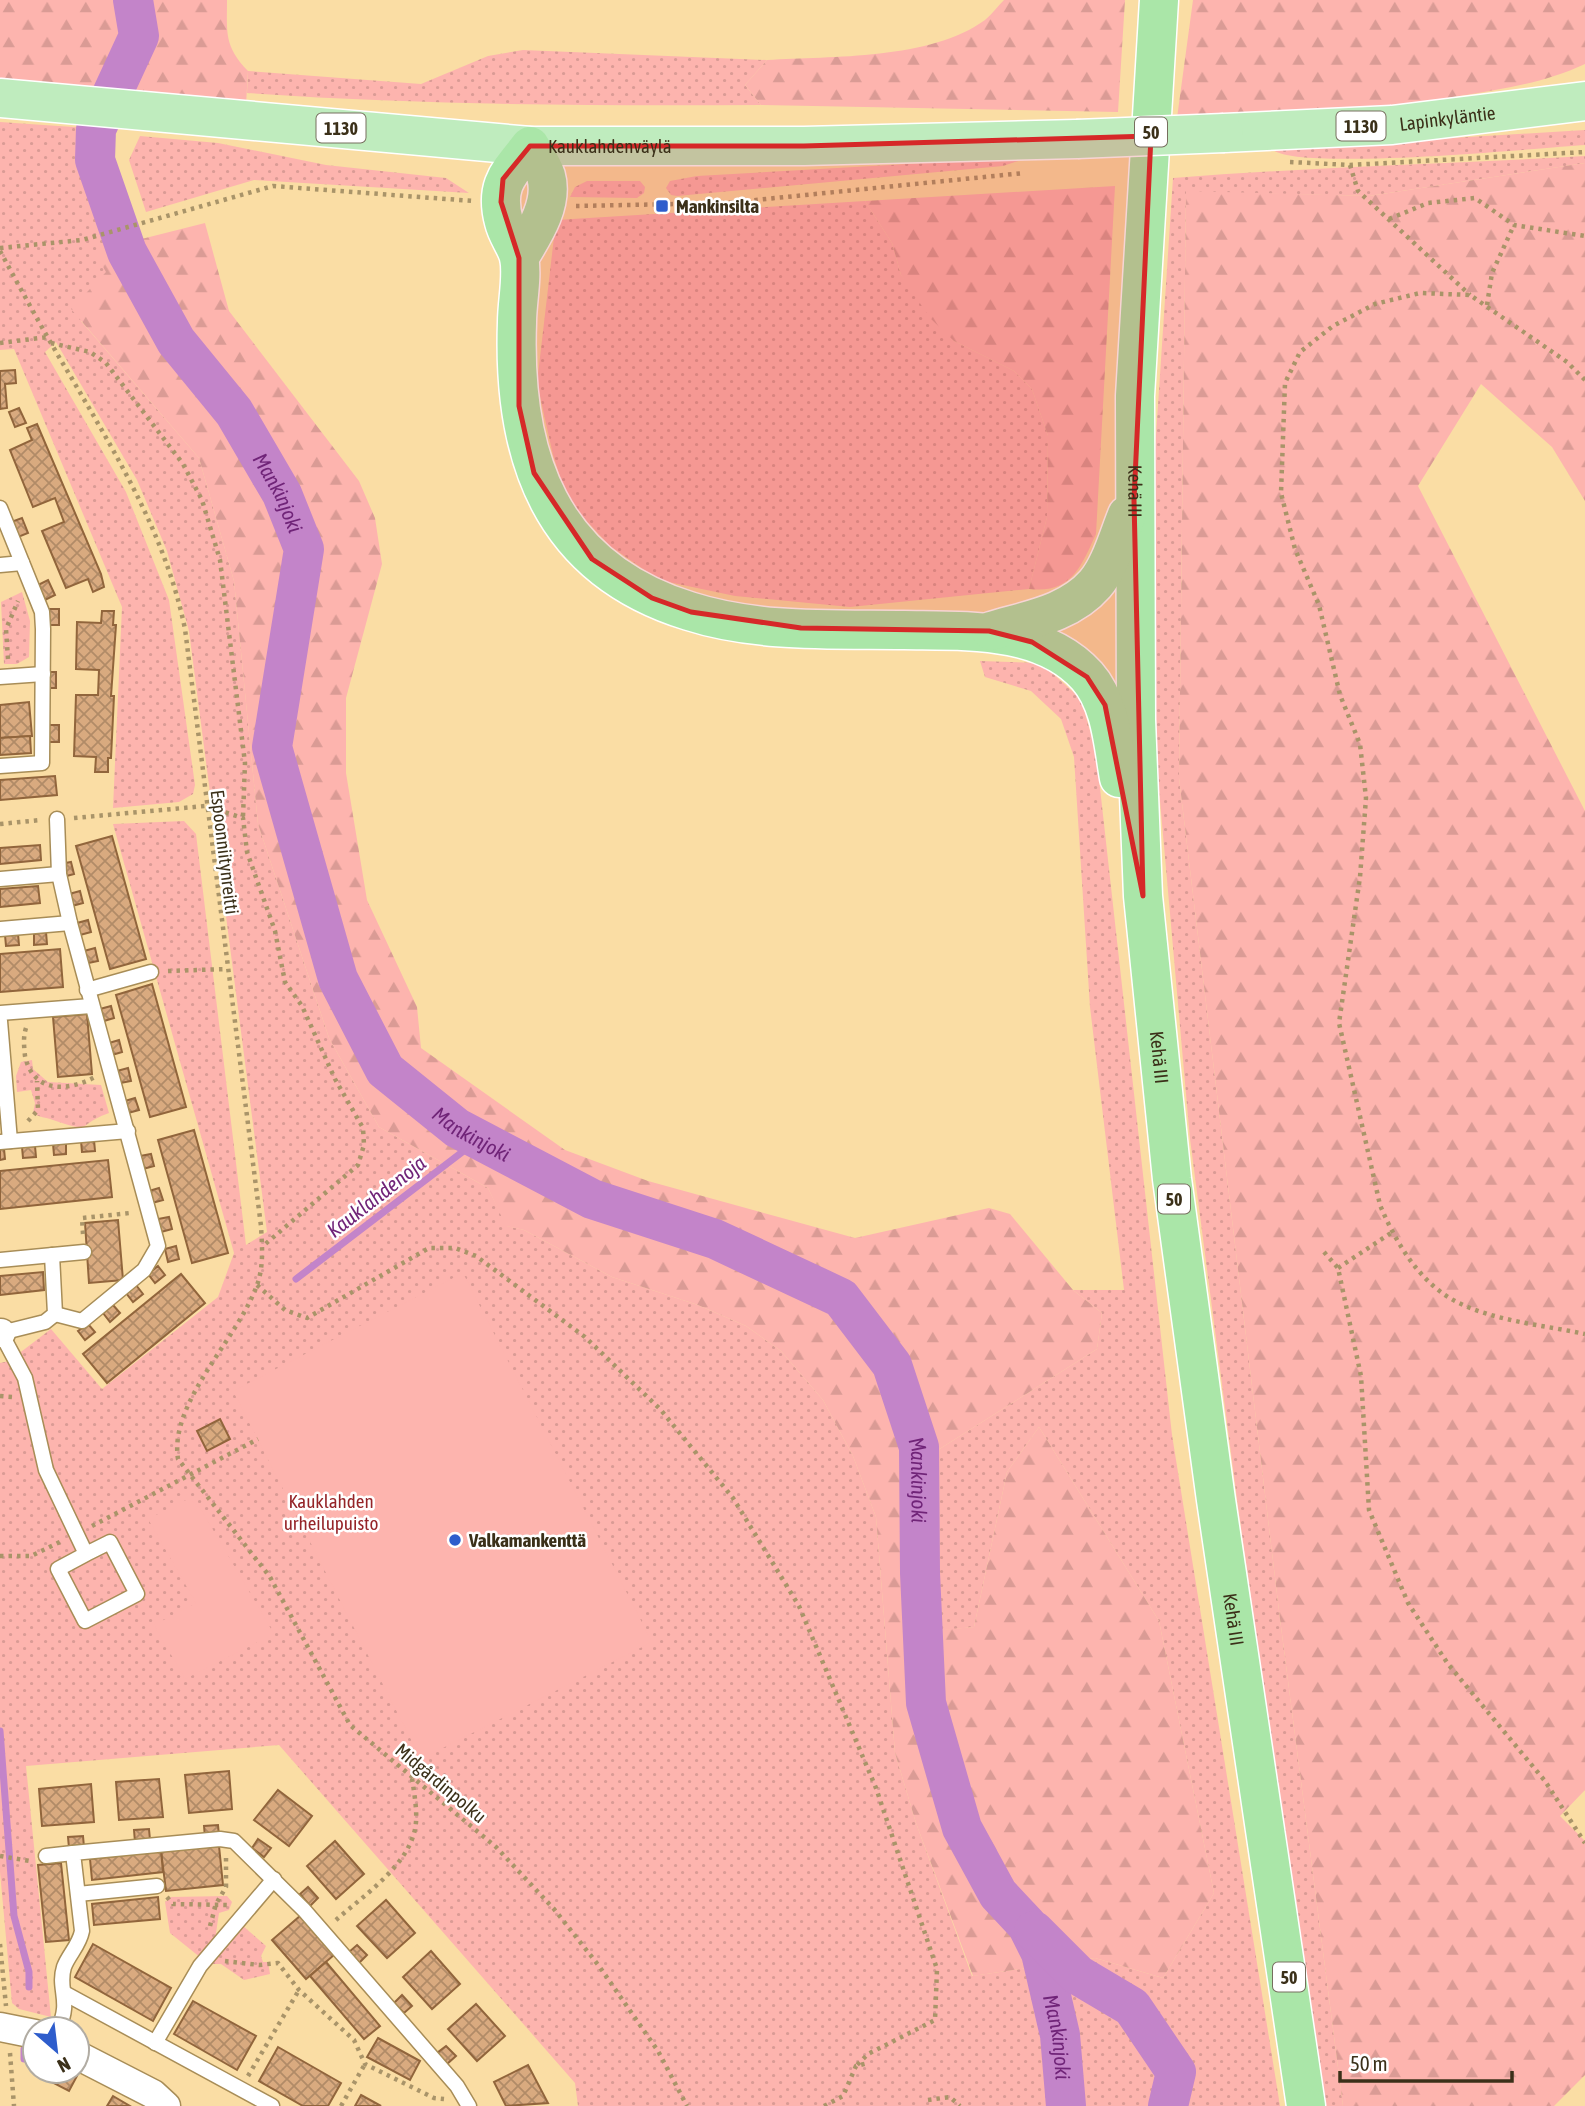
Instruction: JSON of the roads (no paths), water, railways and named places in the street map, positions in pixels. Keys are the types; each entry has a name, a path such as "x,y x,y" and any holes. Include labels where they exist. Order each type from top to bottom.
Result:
{"highway":[{"name":"Kehä III","path":"1159,0 1135,396 1136,720 1143,896 1172,1180 1216,1500 1306,2106"},
{"path":"530,146 547,177 540,224 519,258 515,356 525,443 534,473 548,500 592,559 652,598 691,612 748,624 801,628 989,631 1032,642 1069,661 1087,677 1105,705 1143,896"},
{"path":"989,631 1051,613 1077,600 1096,583 1134,500"}],"main road":[{"name":"Kauklahdenväylä","path":"0,98 530,146 804,146 1224,133"},
{"name":"Lapinkyläntie","path":"1224,133 1392,125 1585,101"}],"street":[{"path":"4,2026 21,2030"},
{"path":"91,2062 153,2094 166,2106"}],"lane":[{"path":"0,508 42,612 43,674 42,763 0,766"},
{"path":"0,565 22,563"},
{"path":"4,677 43,674"},
{"path":"55,1314 82,1321 145,1270 158,1246 70,923 59,874 57,819"},
{"path":"0,879 59,874"},
{"path":"0,929 70,923"},
{"path":"87,990 151,972"},
{"path":"0,1013 91,1006"},
{"path":"0,1021 5,1141 128,1131"},
{"path":"0,1260 84,1252"},
{"path":"52,1255 55,1314"},
{"path":"55,1314 45,1322 1,1333 25,1378 46,1470 86,1554"},
{"path":"110,1542 137,1594 85,1621 58,1569 86,1554 110,1542"},
{"path":"46,1856 225,1840 242,1846 323,1932 457,2087 467,2104"},
{"path":"64,2015 64,1966 80,1942 82,1931 73,1853"},
{"path":"155,2043 200,1966 274,1879"},
{"path":"78,1894 157,1886"},
{"path":"66,1994 272,2106"}],"waterway":[{"name":"Mankinjoki","path":"133,0 139,36 96,129 95,160 127,252 176,341 234,412 282,494 304,549 272,747 338,979 385,1070 457,1128 592,1199 715,1239 841,1298 892,1365 919,1447 920,1573 926,1703 962,1828 998,1894 1027,1925 1041,1953 1060,2035 1066,2106"},
{"name":"Kauklahdenoja","path":"296,1279 478,1140"},
{"path":"0,1731 14,1916 29,1972 29,1987"},
{"path":"1034,1931 1078,1975 1132,2007 1176,2072 1168,2106"}],"place":[{"name":"Mankinsilta","path":"662,206"},
{"name":"Valkamankenttä","path":"455,1540"}],"park label":[{"name":"Kauklahden urheilupuisto","path":"331,1512"}]}
